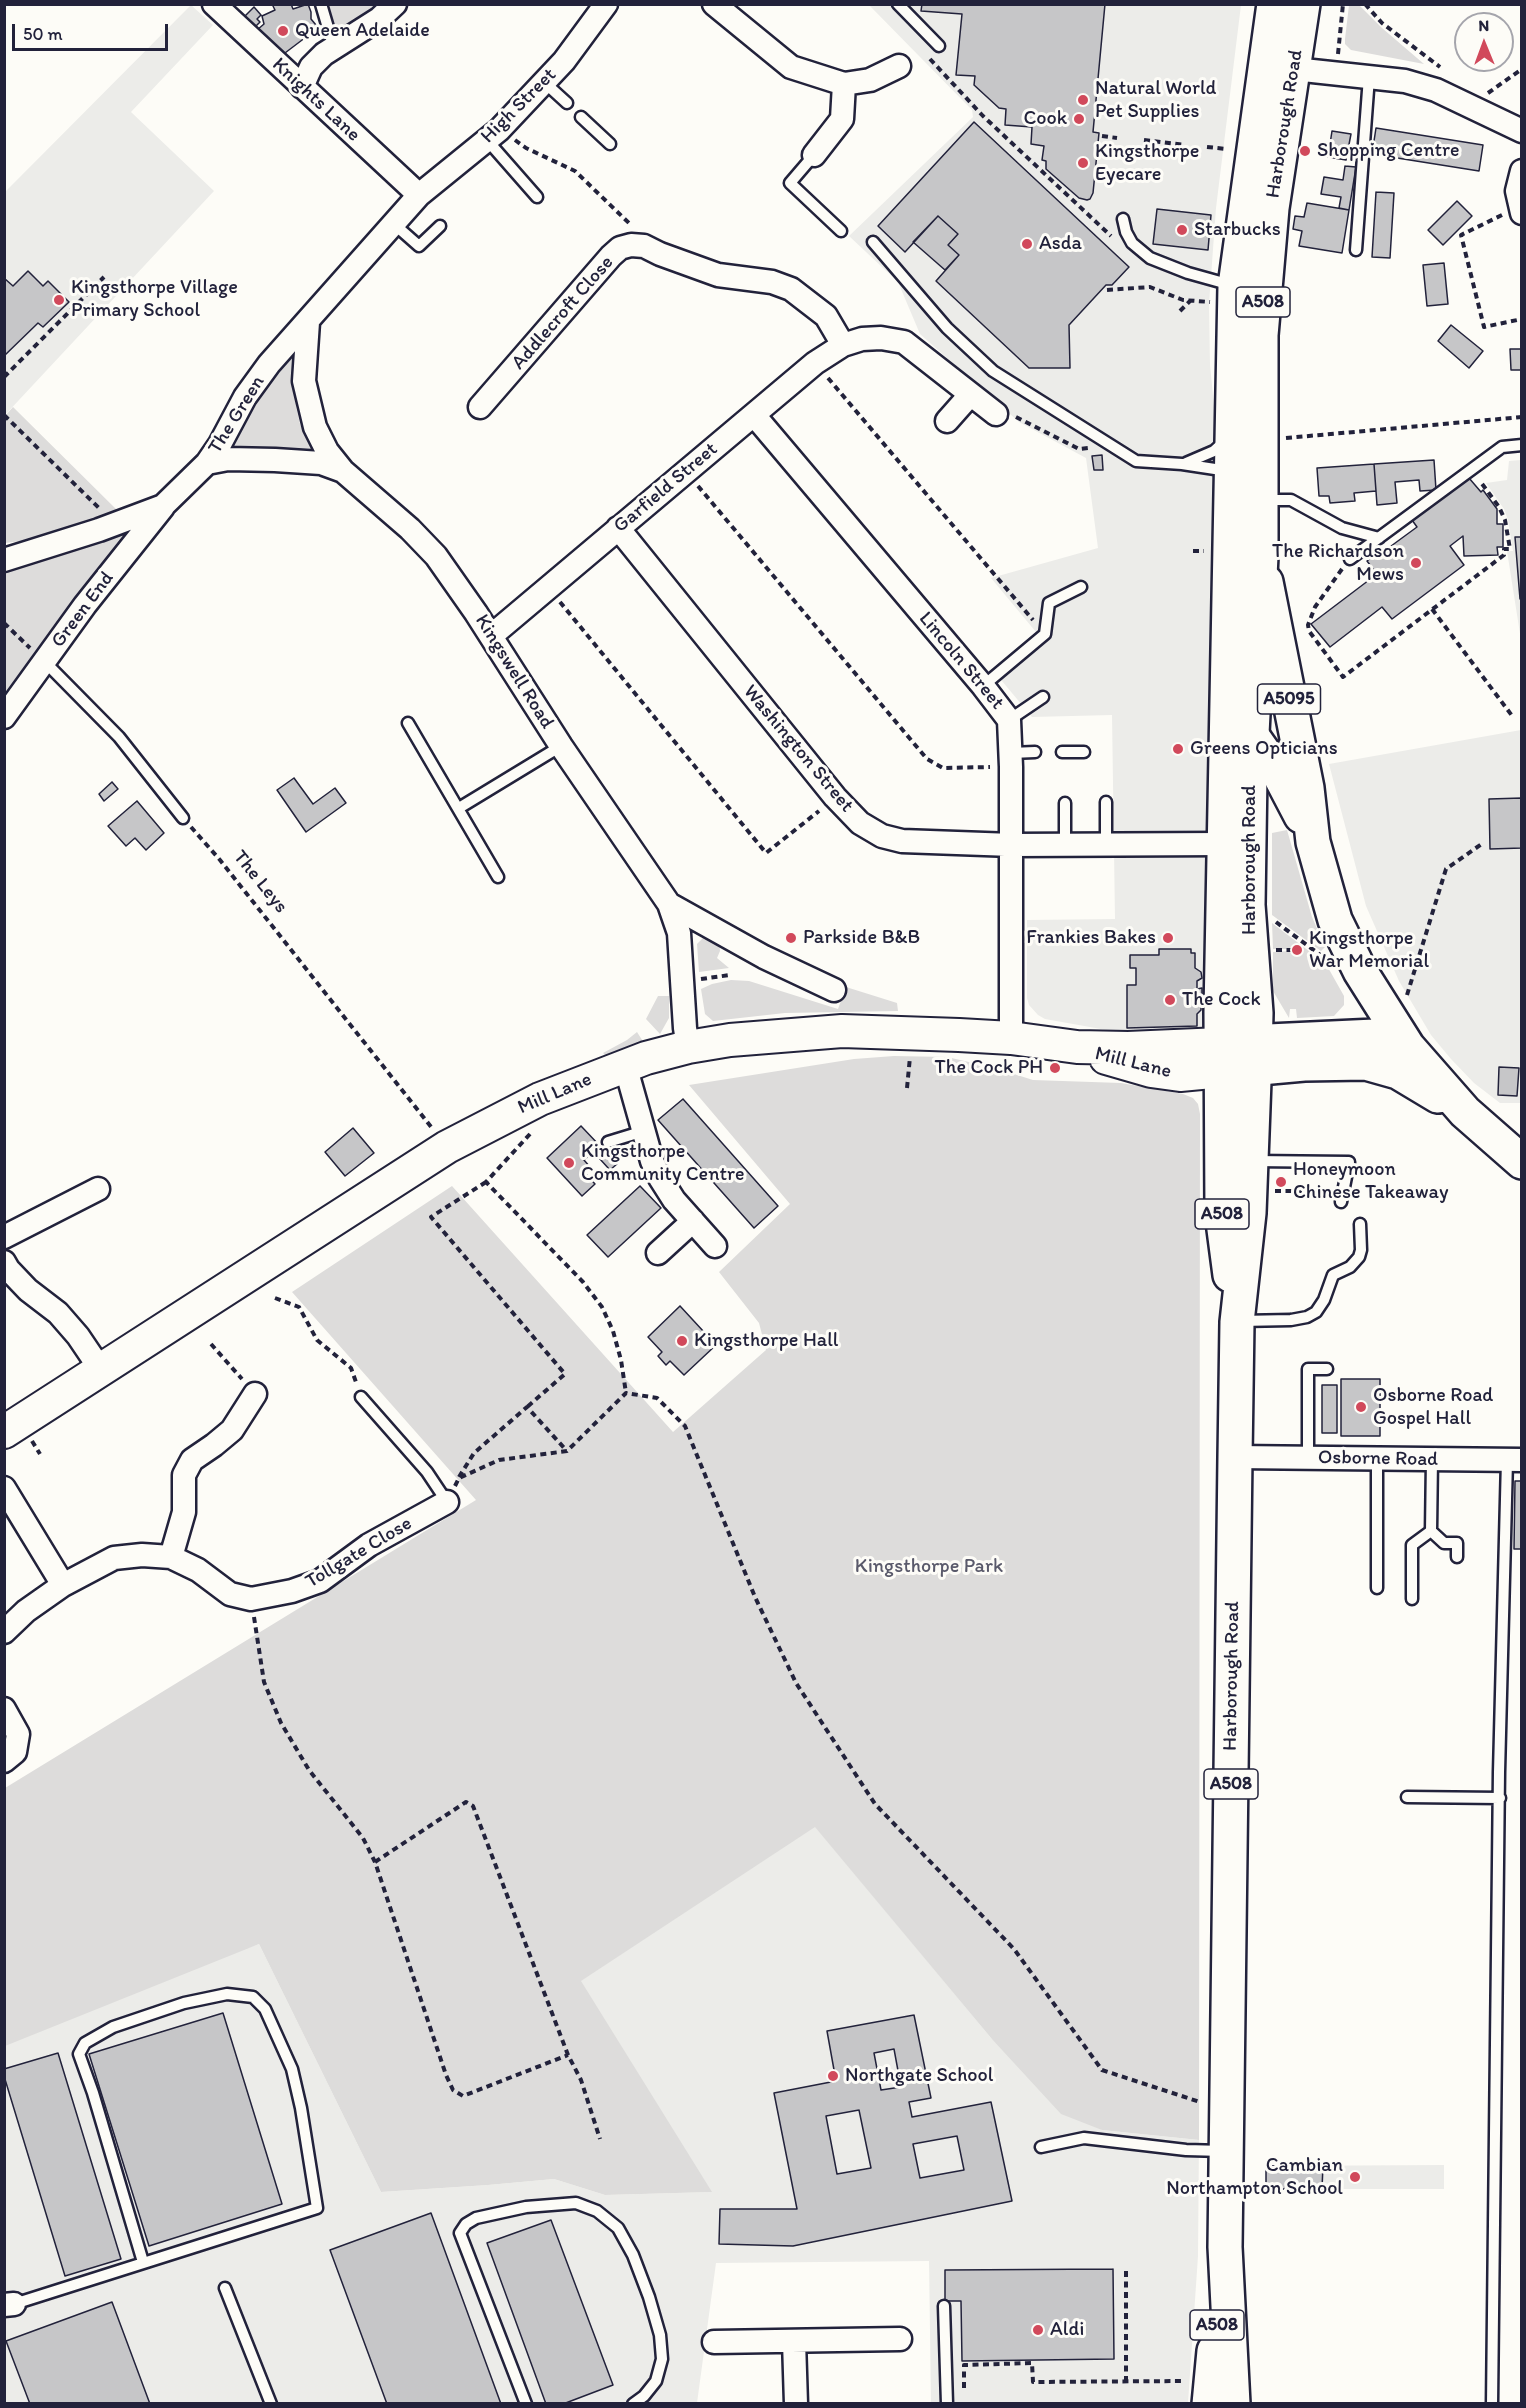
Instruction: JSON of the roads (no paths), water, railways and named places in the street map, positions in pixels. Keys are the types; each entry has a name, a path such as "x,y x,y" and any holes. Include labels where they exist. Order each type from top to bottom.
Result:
{"main road":[{"name":"Harborough Road","path":"1237,1322 1222,1214 1235,1047 1258,911 1252,736 1261,556 1254,359 1265,213 1280,66 1274,4"},
{"name":"Harborough Road","path":"1225,2247 1237,1322 1249,1213 1250,1161 1235,1047 1224,844 1227,687 1238,469 1232,427 1231,288 1280,66 1303,4"},
{"name":"A5095","path":"1261,556 1307,788 1313,842 1329,902 1345,944 1390,1022 1408,1047 1465,1112 1521,1162"},
{"name":"A5095","path":"1227,687 1235,709 1279,774 1313,842"},
{"path":"1235,1047 1376,1036 1389,1037 1408,1047"},
{"name":"A5095","path":"1235,1047 1304,1064 1366,1063 1383,1066 1398,1071 1465,1112"},
{"name":"A508","path":"1198,2392 1225,2247"},
{"name":"A508","path":"1225,2247 1233,2403"}],"street":[{"name":"Knights Lane","path":"214,4 419,195"},
{"path":"302,87 311,68 324,54 379,19 395,4"},
{"name":"High Street","path":"419,195 499,130 564,61 606,4"},
{"path":"714,4 791,67 843,84 870,80 899,66"},
{"name":"Harborough Road","path":"1280,66 1289,4"},
{"path":"1280,66 1405,81 1436,90 1521,131"},
{"path":"814,155 842,119 843,84"},
{"path":"1520,210 1517,191 1521,171"},
{"name":"The Green","path":"4,560 164,506 207,463 245,397 269,364 419,195"},
{"name":"Addlecroft Close","path":"480,407 611,256 620,248 631,245 644,246 718,275 772,282 791,289 826,316 843,345"},
{"name":"Kingswell Road","path":"308,322 304,381 308,402 327,451 343,471 410,529 436,556 491,636 561,746 669,904 679,933 688,1047"},
{"path":"843,345 862,339 881,338 904,342 996,414"},
{"name":"Garfield Street","path":"491,636 816,363 843,345"},
{"path":"947,421 970,395"},
{"name":"Lincoln Street","path":"754,415 983,686 1009,720 1012,844 1011,1033"},
{"path":"207,463 228,459 275,460 321,464 343,471"},
{"name":"Green End","path":"4,717 85,605 164,506"},
{"name":"Washington Street","path":"618,528 835,797 860,823 882,836 902,841 1012,844 1224,844"},
{"path":"669,904 764,957 834,990"},
{"path":"1011,1033 1057,1033 1161,1039 1202,1036 1215,1026 1235,1047"},
{"name":"Mill Lane","path":"18,1436 101,1370 447,1147 540,1099 625,1065 688,1047 759,1037 842,1031 1011,1033 1077,1047 1189,1060 1235,1047"},
{"path":"625,1065 660,1178 674,1200 715,1246"},
{"path":"4,1236 98,1189"},
{"path":"658,1253 693,1221"},
{"path":"4,1262 28,1290 58,1313 78,1335 101,1370"},
{"path":"4,1632 26,1611 63,1585 114,1558 142,1555 171,1557 184,1512 184,1475 192,1460 232,1430 255,1394"},
{"name":"Osborne Road","path":"1234,1457 1514,1460"},
{"path":"4,1488 63,1585"},
{"name":"Tollgate Close","path":"171,1557 198,1570 230,1594 251,1599 292,1591 320,1581 369,1545 447,1502"},
{"path":"4,1709 18,1734 15,1752 4,1761"},
{"path":"714,2342 900,2339"},
{"path":"794,2341 796,2403"}],"lane":[{"path":"321,4 334,48"},
{"path":"898,4 939,46"},
{"path":"1356,250 1369,76"},
{"path":"544,82 567,103"},
{"path":"581,117 610,144"},
{"path":"487,140 537,197"},
{"path":"814,155 790,183 841,231"},
{"path":"1123,219 1132,243 1150,258 1231,288"},
{"path":"394,224 420,246 440,226"},
{"path":"873,242 947,328 993,371 1136,461 1238,469"},
{"path":"1182,464 1214,451 1223,443 1232,427"},
{"path":"1350,559 1502,447 1521,445"},
{"path":"1260,500 1291,500 1342,528 1379,538"},
{"path":"983,686 1045,634 1049,603 1081,587"},
{"path":"45,662 119,737 183,818"},
{"path":"1009,720 1043,697"},
{"path":"408,723 498,877"},
{"path":"459,808 561,746"},
{"path":"1062,752 1084,752"},
{"path":"1011,760 1035,753"},
{"path":"1106,802 1106,844"},
{"path":"1065,803 1065,844"},
{"path":"608,1142 644,1131"},
{"path":"1250,1161 1349,1162 1341,1203"},
{"path":"1237,1322 1291,1320 1307,1317 1316,1312 1324,1300 1332,1275 1350,1267 1359,1257 1360,1224"},
{"path":"1308,1458 1308,1369 1327,1369"},
{"path":"361,1397 427,1472 447,1502"},
{"path":"1377,1459 1377,1588"},
{"path":"1431,1532 1432,1459"},
{"path":"1492,2403 1500,1798 1514,1460"},
{"path":"1431,1532 1444,1543 1457,1543 1457,1557"},
{"path":"1412,1599 1412,1545 1431,1532"},
{"path":"1407,1797 1500,1798"},
{"path":"9,2305 317,2208 301,2108 292,2068 265,2009 253,1997 227,1994 184,2003 113,2027 85,2043 79,2054 93,2093 143,2262"},
{"path":"1041,2147 1084,2138 1186,2150 1226,2151"},
{"path":"526,2403 460,2233 466,2224 476,2218 526,2206 576,2203 597,2211 618,2228 633,2255 660,2335 662,2359 656,2381 644,2396 633,2403"},
{"path":"225,2288 271,2403"},
{"path":"944,2306 947,2403"}],"place":[{"name":"Queen Adelaide","path":"283,31"},
{"name":"Natural World Pet Supplies","path":"1083,100"},
{"name":"Cook","path":"1079,119"},
{"name":"Shopping Centre","path":"1305,151"},
{"name":"Kingsthorpe Eyecare","path":"1083,163"},
{"name":"Starbucks","path":"1182,230"},
{"name":"Asda","path":"1027,244"},
{"name":"Kingsthorpe Village Primary School","path":"59,300"},
{"name":"The Richardson Mews","path":"1416,563"},
{"name":"Greens Opticians","path":"1178,749"},
{"name":"Parkside B&B","path":"791,938"},
{"name":"Frankies Bakes","path":"1168,938"},
{"name":"Kingsthorpe War Memorial","path":"1297,950"},
{"name":"The Cock","path":"1170,1000"},
{"name":"The Cock PH","path":"1055,1068"},
{"name":"Kingsthorpe Community Centre","path":"569,1163"},
{"name":"Honeymoon Chinese Takeaway","path":"1281,1182"},
{"name":"Kingsthorpe Hall","path":"682,1341"},
{"name":"Osborne Road Gospel Hall","path":"1361,1407"},
{"name":"Northgate School","path":"833,2076"},
{"name":"Cambian Northampton School","path":"1355,2177"},
{"name":"Aldi","path":"1038,2330"}],"park label":[{"name":"Kingsthorpe Park","path":"929,1567"}]}
